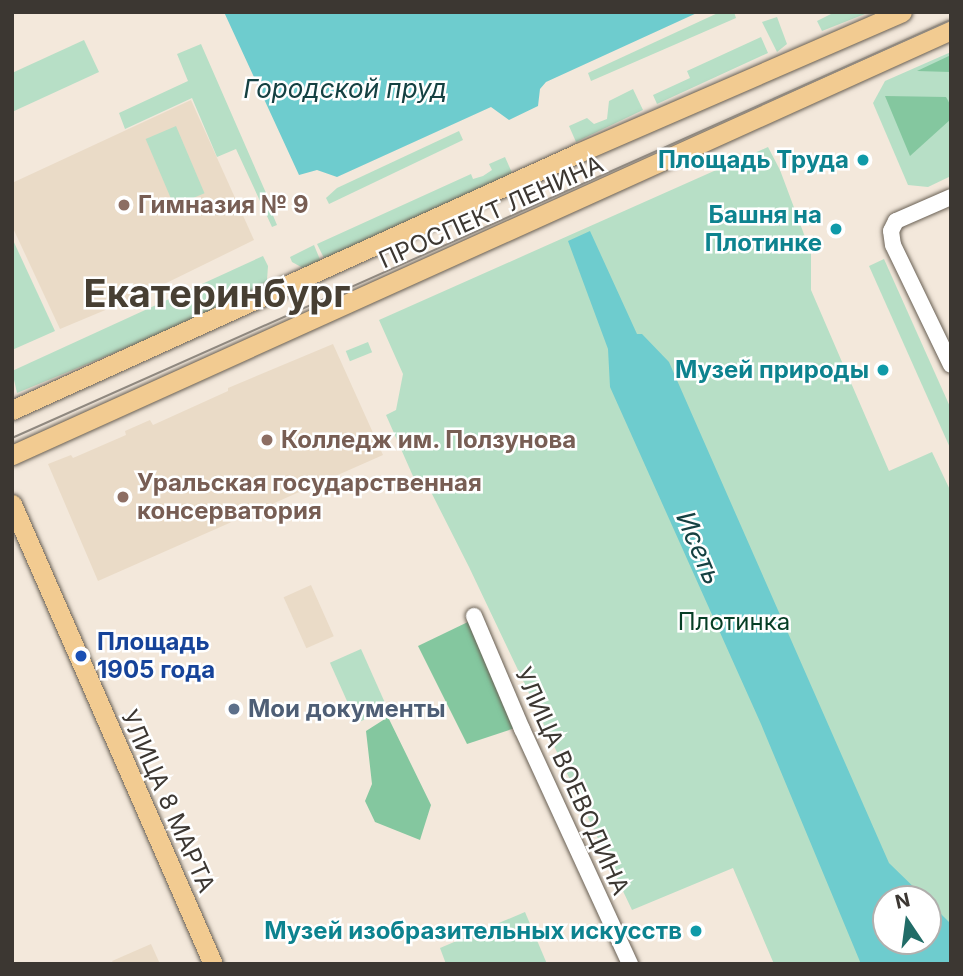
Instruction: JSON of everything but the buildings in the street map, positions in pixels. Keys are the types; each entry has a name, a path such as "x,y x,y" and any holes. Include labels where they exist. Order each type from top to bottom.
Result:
{"main road":[{"name":"ПРОСПЕКТ ЛЕНИНА","path":"12,410 578,153 902,12"},
{"name":"ПРОСПЕКТ ЛЕНИНА","path":"12,456 951,30"},
{"name":"УЛИЦА 8 МАРТА","path":"12,504 213,964"}],"street":[{"path":"951,197 896,221 891,231 893,245 951,365"},
{"name":"УЛИЦА ВОЕВОДИНА","path":"474,617 522,729 630,964"}],"shaded area":[{"name":"Гимназия № 9","path":"191,100 254,240 146,293 60,329 12,226 12,183"},
{"name":"Колледж им. Ползунова","path":"333,344 383,455 98,581 48,464 71,455 73,458 126,435 125,431 150,420 153,425 228,391 228,388"},
{"path":"311,585 334,636 306,648 284,597"},
{"path":"151,944 160,964 114,964 112,961"}],"green space":[{"path":"720,12 734,12 736,18 591,81 588,73"},
{"path":"835,12 870,12 822,31 817,21"},
{"path":"777,17 787,44 777,52 762,22"},
{"path":"761,37 768,53 657,104 653,95 690,78 687,71"},
{"path":"84,40 99,72 12,112 12,73"},
{"path":"201,44 266,193 264,194 277,225 272,227 236,149 217,157 192,98 125,129 119,113 188,81 177,54"},
{"path":"951,52 951,176 928,187 908,185 873,103 885,81"},
{"path":"951,55 950,72 917,71"},
{"path":"633,89 643,110 576,142 569,126 587,118 594,124 607,119 609,101"},
{"path":"885,96 946,97 951,106 951,119 910,156"},
{"path":"176,126 205,193 174,206 146,139"},
{"path":"459,131 463,140 329,204 326,198 337,188"},
{"name":"Плотинка","path":"768,147 780,170 811,253 811,290 889,471 932,452 951,492 951,961 945,964 774,964 733,868 632,910 469,567 428,486 416,483 386,415 396,410 403,374 379,320"},
{"path":"505,157 513,175 325,260 317,244 471,174 473,179 483,176 492,170 489,164"},
{"path":"12,238 55,331 12,350"},
{"path":"314,245 321,262 303,268 292,262 290,257"},
{"path":"263,256 268,266 267,280 260,287 150,338 17,393 12,371"},
{"path":"884,259 951,409 951,450 869,266"},
{"path":"368,342 372,352 350,361 346,351"},
{"path":"472,620 515,728 467,744 418,646"},
{"path":"361,649 388,709 357,723 330,663"},
{"path":"388,717 431,805 420,840 375,822 365,801 372,784 366,731"},
{"path":"525,912 547,964 446,964 440,948"}],"water":[{"name":"Городской пруд","path":"224,12 699,12 546,82 540,89 538,106 509,120 491,107 337,177 317,170 299,175"},
{"name":"Исеть","path":"590,231 637,334 642,334 669,362 889,863 912,885 872,885 872,955 942,955 942,915 951,924 951,964 861,964 761,724 610,387 608,349 568,241"}],"tram line":[{"path":"12,438 951,20"}],"place":[{"name":"Площадь Труда","path":"863,160"},
{"name":"Гимназия № 9","path":"124,205"},
{"name":"Башня на Плотинке","path":"836,229"},
{"name":"Музей природы","path":"883,370"},
{"name":"Колледж им. Ползунова","path":"267,440"},
{"name":"Уральская государственная консерватория","path":"123,497"},
{"name":"Площадь 1905 года","path":"81,656"},
{"name":"Мои документы","path":"234,709"},
{"name":"Музей изобразительных искусств","path":"696,931"}],"district":[{"name":"Екатеринбург","path":"217,294"}]}
